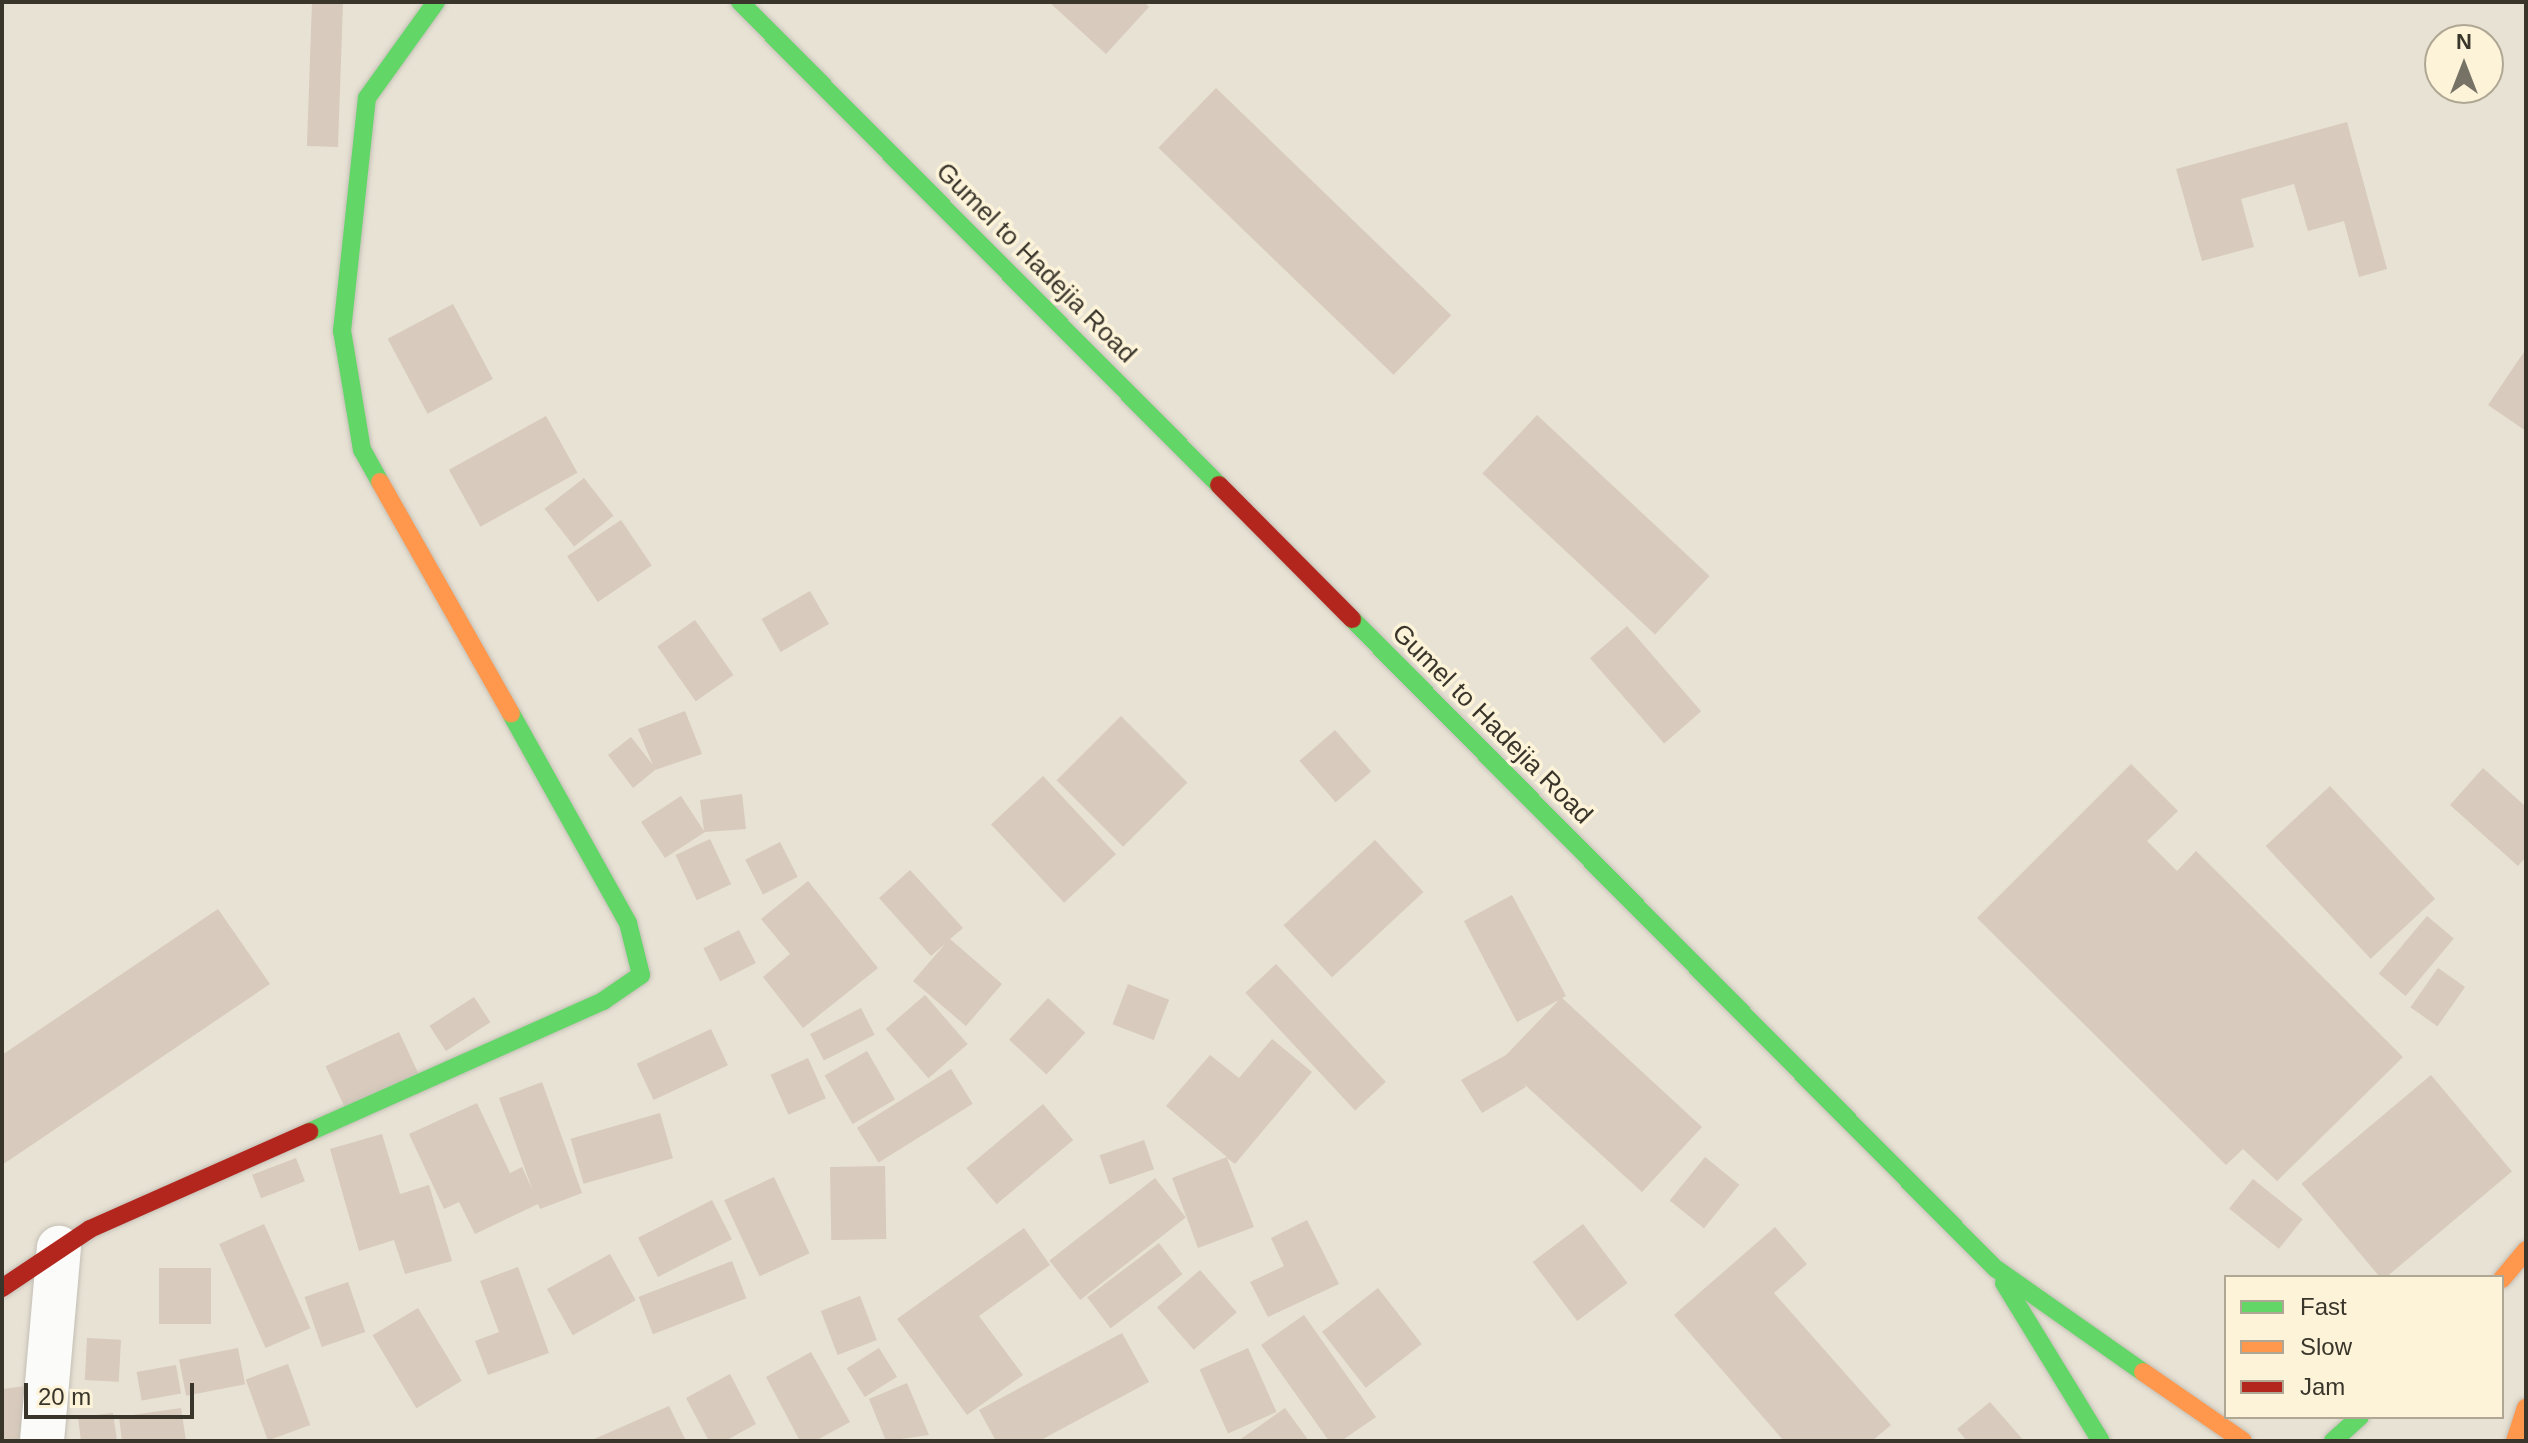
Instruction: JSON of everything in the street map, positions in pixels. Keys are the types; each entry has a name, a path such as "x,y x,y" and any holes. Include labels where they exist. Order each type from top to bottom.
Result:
{"main road":[{"path":"2,1288 90,1229 603,1001 641,975 628,923 362,450 342,331 367,98 436,2"},
{"name":"Gumel to Hadejia Road","path":"740,2 1995,1268 2243,1441"},
{"path":"2504,1277 2526,1250"},
{"path":"1995,1268 2101,1441"},
{"path":"2515,1441 2526,1408"},
{"path":"2333,1441 2358,1419"}],"street":[{"path":"42,1441 59,1248"}],"building":[{"path":"312,2 343,3 338,147 307,146"},
{"path":"1049,2 1144,2 1149,7 1106,54"},
{"path":"1216,88 1451,315 1394,375 1158,148"},
{"path":"2347,122 2387,269 2359,277 2344,221 2308,231 2294,184 2241,199 2254,247 2202,261 2176,169"},
{"path":"453,304 493,379 428,414 388,339"},
{"path":"2526,349 2526,431 2488,405"},
{"path":"1537,415 1710,576 1655,634 1482,474"},
{"path":"546,416 578,473 480,527 449,470"},
{"path":"584,478 614,516 574,547 545,509"},
{"path":"621,520 652,566 598,602 567,556"},
{"path":"810,591 829,624 781,652 762,619"},
{"path":"695,620 733,675 696,701 657,646"},
{"path":"1627,626 1701,711 1664,743 1590,658"},
{"path":"685,711 702,754 655,770 633,788 608,755 631,737 653,765 638,729"},
{"path":"1121,716 1187,782 1123,847 1057,780"},
{"path":"1335,730 1371,772 1336,802 1300,761"},
{"path":"2131,764 2178,811 2147,841 2177,871 2196,851 2403,1057 2277,1181 2243,1149 2226,1165 1977,918"},
{"path":"2483,768 2526,807 2526,857 2518,866 2450,805"},
{"path":"1043,776 1116,854 1064,903 991,824"},
{"path":"2330,786 2435,899 2371,959 2266,846"},
{"path":"742,794 746,829 705,832 665,858 641,822 681,796 704,831 700,800"},
{"path":"710,839 731,884 697,900 676,855"},
{"path":"1375,840 1423,892 1332,977 1284,925"},
{"path":"780,842 798,877 763,894 745,860"},
{"path":"910,870 963,928 950,939 1002,984 966,1026 913,981 946,943 931,956 879,898"},
{"path":"808,881 878,968 803,1028 763,977 790,954 761,919"},
{"path":"1512,895 1566,996 1562,998 1702,1127 1642,1192 1523,1083 1526,1087 1482,1113 1461,1080 1506,1055 1559,1000 1517,1022 1464,921"},
{"path":"218,909 270,984 2,1165 2,1055"},
{"path":"2427,916 2454,938 2406,996 2379,973"},
{"path":"739,930 756,963 720,981 703,948"},
{"path":"1276,964 1386,1082 1355,1110 1245,993"},
{"path":"2438,968 2465,987 2438,1026 2410,1007"},
{"path":"1128,984 1169,1000 1154,1040 1113,1024"},
{"path":"925,995 968,1044 928,1078 886,1029"},
{"path":"474,997 490,1022 446,1051 430,1026"},
{"path":"1048,998 1085,1033 1046,1074 1009,1040"},
{"path":"861,1008 875,1035 824,1061 810,1034"},
{"path":"711,1029 728,1065 654,1100 637,1064"},
{"path":"399,1032 419,1075 345,1109 326,1066"},
{"path":"1272,1039 1312,1072 1235,1164 1227,1158 1254,1227 1198,1248 1172,1178 1227,1157 1166,1106 1210,1055 1239,1078"},
{"path":"867,1051 895,1099 853,1124 825,1076"},
{"path":"808,1058 826,1098 788,1115 771,1075"},
{"path":"951,1069 973,1104 879,1163 857,1128"},
{"path":"2431,1075 2512,1172 2389,1275 2378,1275 2302,1184"},
{"path":"542,1082 582,1193 540,1209 538,1204 475,1234 459,1202 444,1209 409,1134 477,1103 510,1173 522,1167 533,1191 499,1098"},
{"path":"1043,1104 1073,1140 997,1204 966,1168"},
{"path":"660,1113 673,1158 584,1184 571,1139"},
{"path":"382,1134 400,1194 429,1185 452,1261 405,1274 394,1240 359,1251 330,1149"},
{"path":"1144,1140 1154,1169 1110,1185 1100,1155"},
{"path":"1705,1157 1739,1185 1704,1228 1670,1201"},
{"path":"296,1158 305,1181 261,1198 252,1175"},
{"path":"885,1166 886,1239 831,1240 830,1167"},
{"path":"774,1177 809,1253 760,1276 724,1200"},
{"path":"1155,1178 1186,1217 1080,1300 1049,1260"},
{"path":"2253,1179 2303,1219 2279,1249 2229,1209"},
{"path":"712,1200 732,1239 658,1277 638,1238"},
{"path":"1307,1220 1339,1284 1268,1317 1250,1282 1284,1266 1271,1238"},
{"path":"264,1224 310,1328 266,1348 219,1244"},
{"path":"1583,1224 1628,1283 1577,1321 1533,1262"},
{"path":"1775,1227 1807,1264 1774,1293 1891,1425 1872,1441 1784,1441 1674,1315"},
{"path":"1024,1228 1050,1265 979,1316 1023,1375 967,1415 897,1319"},
{"path":"1159,1243 1182,1274 1111,1328 1087,1297"},
{"path":"610,1254 636,1300 573,1335 547,1289"},
{"path":"732,1261 746,1298 653,1334 639,1297"},
{"path":"518,1267 549,1353 488,1375 475,1341 499,1332 480,1281"},
{"path":"159,1268 211,1268 211,1324 159,1324"},
{"path":"1200,1270 1237,1312 1194,1350 1157,1307"},
{"path":"348,1282 365,1332 322,1347 305,1297"},
{"path":"1378,1288 1422,1344 1366,1388 1322,1332"},
{"path":"860,1296 877,1340 838,1355 821,1311"},
{"path":"418,1308 462,1381 416,1408 373,1335"},
{"path":"1304,1315 1376,1417 1341,1441 1329,1441 1261,1345"},
{"path":"1122,1333 1149,1382 1039,1441 996,1441 979,1410"},
{"path":"87,1338 121,1340 119,1382 85,1380"},
{"path":"238,1348 245,1384 186,1396 179,1359"},
{"path":"879,1348 897,1377 865,1397 847,1368"},
{"path":"1248,1348 1276,1412 1228,1434 1200,1370"},
{"path":"811,1352 850,1422 815,1441 800,1441 766,1377"},
{"path":"288,1364 310,1425 268,1440 246,1379"},
{"path":"176,1365 181,1394 142,1401 137,1372"},
{"path":"730,1374 756,1424 725,1441 709,1441 686,1398"},
{"path":"907,1383 929,1435 886,1441 869,1399"},
{"path":"34,1385 41,1438 2,1441 2,1389"},
{"path":"1990,1402 2024,1441 1967,1441 1957,1429"},
{"path":"669,1406 686,1441 590,1441"},
{"path":"181,1408 186,1441 122,1441 119,1417"},
{"path":"1285,1408 1309,1441 1238,1441"},
{"path":"113,1413 117,1441 81,1441 78,1417"}],"traffic: fast":[{"path":"380,482 362,450 342,331 367,98 436,2"},
{"path":"740,2 1219,485"},
{"path":"1352,619 1995,1268 2143,1372"},
{"path":"309,1132 603,1001 641,975 628,923 511,714"},
{"path":"2004,1283 2101,1441"},
{"path":"2333,1441 2358,1419"}],"traffic: slow":[{"path":"380,482 511,714"},
{"path":"2504,1277 2526,1250"},
{"path":"2143,1372 2243,1441"},
{"path":"2515,1441 2526,1408"}],"traffic: jam":[{"path":"1219,485 1352,619"},
{"path":"2,1288 90,1229 309,1132"}]}
